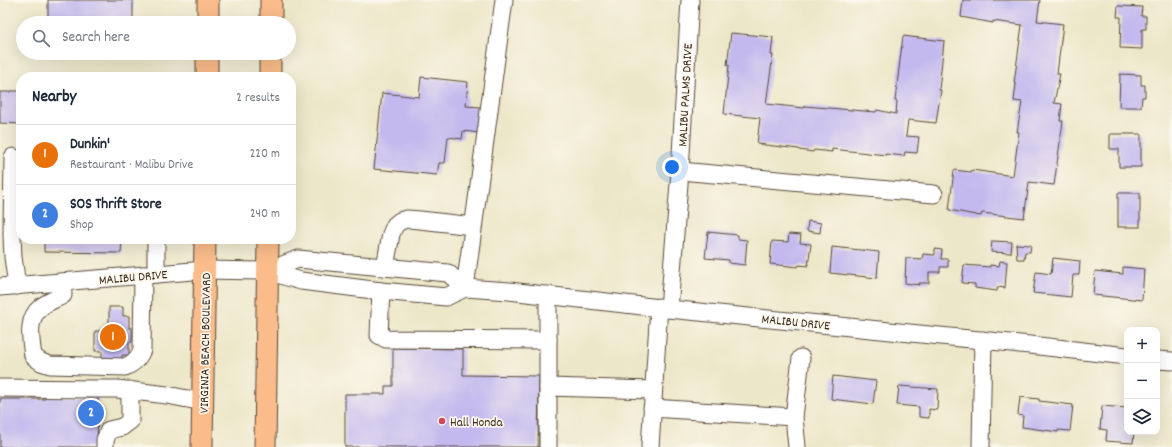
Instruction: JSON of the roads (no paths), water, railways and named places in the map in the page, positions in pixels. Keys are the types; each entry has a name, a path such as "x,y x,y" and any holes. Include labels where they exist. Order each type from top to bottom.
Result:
{"main road":[{"path":"208,0 208,16"},
{"path":"271,0 271,16"},
{"path":"207,60 207,72"},
{"path":"270,60 270,72"},
{"name":"VIRGINIA BEACH BOULEVARD","path":"202,447 205,244"},
{"path":"265,447 268,244"}],"street":[{"path":"465,288 504,0"},
{"name":"MALIBU PALMS DRIVE","path":"650,447 653,390 680,171 690,0"},
{"path":"13,157 12,235 17,286"},
{"path":"680,171 934,194"},
{"path":"385,267 391,234 395,225 400,221 407,219 473,226"},
{"path":"63,288 40,308 30,326 33,356 41,362 50,365 125,367 133,363 138,358 142,350 149,275 155,244"},
{"name":"MALIBU DRIVE","path":"267,271 298,258 448,273 465,288"},
{"name":"MALIBU DRIVE","path":"0,287 17,286 63,288 149,275 205,270 267,271 301,281 381,291 446,297 465,288 548,295 1124,356"},
{"path":"381,291 379,335 386,338 548,340"},
{"path":"548,295 548,447"},
{"path":"981,447 983,340"},
{"path":"797,447 794,416 801,358"},
{"path":"1160,360 1172,361"},
{"path":"548,387 653,390"},
{"path":"0,388 117,389 167,395 203,402"},
{"path":"105,447 105,440 109,430 122,427 130,422 130,390"},
{"path":"652,408 794,416"}],"place":[{"name":"Dunkin'","path":"113,337"},
{"name":"SOS Thrift Store","path":"91,413"},
{"name":"Hall Honda","path":"442,421"}]}
